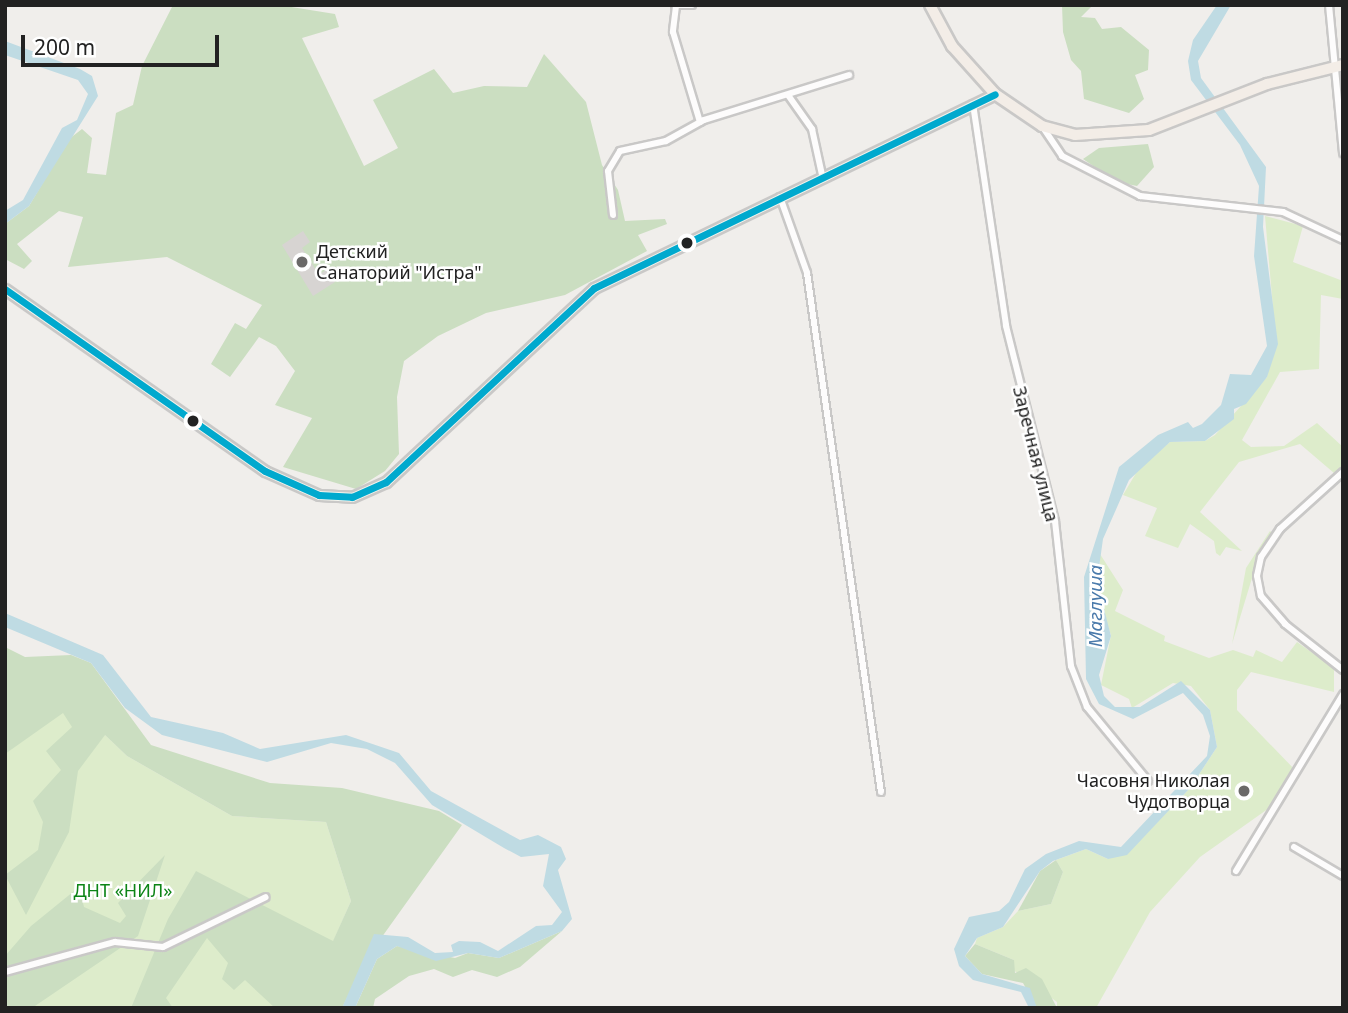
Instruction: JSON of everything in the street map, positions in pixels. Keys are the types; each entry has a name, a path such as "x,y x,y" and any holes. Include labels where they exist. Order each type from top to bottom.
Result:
{"main road":[{"path":"930,5 952,46 995,94 1042,126 1097,137 1149,130 1242,93 1331,66 1343,65"},
{"path":"5,289 265,471 319,495 352,497 386,482 583,296 780,195 995,94"}],"street":[{"path":"692,5 676,6 673,32 700,122"},
{"path":"1329,5 1331,66 1343,153"},
{"path":"613,215 608,171 613,159 700,122 849,75"},
{"path":"788,94 812,130 822,175"},
{"name":"Заречная улица","path":"973,104 1006,326 1055,521 1070,666 1087,707 1148,781"},
{"path":"1042,126 1062,156 1107,182 1156,200 1283,212 1343,240"},
{"path":"780,195 807,273 881,792"},
{"path":"1343,472 1280,529 1261,557 1257,576 1261,596 1285,624 1343,670"},
{"path":"1237,871 1343,694"},
{"path":"1294,846 1340,873 1343,863"},
{"path":"5,972 115,942 163,947 266,898"}],"green space":[{"path":"173,5 279,5 335,14 339,27 302,38 364,166 398,148 373,100 434,69 453,93 484,86 527,87 544,54 586,102 602,165 618,190 625,221 665,219 667,224 638,235 647,251 565,295 486,313 438,336 404,361 397,397 399,454 385,471 356,489 283,467 312,418 275,405 295,371 276,346 259,337 230,377 211,364 235,323 246,329 262,305 167,257 68,267 83,217 59,211 17,244 32,261 24,269 5,259 5,224 29,206 69,139 82,129 92,138 87,173 106,175 116,113 133,105 142,66"},
{"path":"1062,5 1093,5 1081,17 1095,18 1102,29 1121,27 1149,50 1148,70 1135,75 1144,99 1129,113 1084,99 1081,71 1071,60 1063,32"},
{"path":"1148,144 1154,167 1137,186 1117,182 1083,159 1099,148"},
{"path":"1265,216 1303,226 1293,262 1343,281 1343,299 1321,295 1319,369 1280,372 1242,440 1251,447 1284,446 1317,423 1343,447 1343,465 1334,473 1300,444 1239,462 1200,512 1242,551 1226,547 1220,556 1216,553 1214,541 1190,524 1178,548 1145,536 1157,508 1123,495 1139,468 1170,442 1205,441 1215,435 1267,377 1273,308"},
{"path":"1270,531 1273,534 1259,555 1232,644 1246,568"},
{"path":"1100,554 1123,590 1115,611 1165,636 1164,641 1209,658 1233,650 1253,657 1256,650 1282,662 1297,642 1334,668 1334,692 1251,672 1237,690 1237,710 1298,773 1282,799 1200,857 1150,912 1096,1008 1057,1008 1057,1002 1012,969 1014,960 975,944 977,938 1003,927 1018,911 1051,904 1063,872 1056,860 1086,849 1108,859 1146,834 1190,788 1217,747 1210,710 1191,686 1173,683 1132,708 1129,699 1101,685 1111,635 1098,597"},
{"path":"5,647 25,657 71,655 91,663 151,745 270,783 342,788 439,811 462,825 369,955 342,1008 275,1008 245,980 234,990 222,979 228,963 207,938 166,998 173,1008 131,1008 168,919 196,871 333,941 351,901 326,822 232,816 127,756 105,735 78,771 69,832 26,915 5,875 38,850 43,822 33,801 61,770 46,751 72,727 63,713 5,754"},
{"name":"ДНТ «НИЛ»","path":"53,685 127,756 232,816 326,822 351,901 304,1008 5,1008 5,688"},
{"path":"165,855 138,936 32,1008 5,1008 5,956 31,926 79,887 84,907 120,923 126,916 118,903"},
{"path":"1056,860 1063,872 1051,904 1018,911 1040,871"},
{"path":"562,931 520,967 497,977 472,970 453,977 434,969 409,976 375,999 373,1008 355,1008 377,959 397,946 455,958 468,953 499,958"},
{"path":"975,944 1014,960 1015,973 1026,968 1042,979 1057,1008 1037,1008 1023,983 982,974 965,956"}],"water":[{"name":"Маглуша","path":"1217,5 1231,5 1198,61 1201,78 1266,167 1263,227 1278,344 1267,377 1246,404 1234,409 1234,419 1205,441 1170,442 1129,480 1103,539 1097,582 1111,636 1099,675 1104,696 1115,707 1140,707 1181,681 1210,710 1217,747 1190,788 1127,855 1108,859 1086,849 1053,861 1040,871 1003,927 977,938 965,956 982,974 1030,988 1037,1008 1029,1008 1021,992 973,980 959,966 954,949 969,917 999,911 1009,902 1025,869 1046,854 1079,841 1121,847 1207,756 1210,736 1203,715 1183,693 1133,719 1099,704 1086,679 1084,577 1119,467 1158,435 1188,422 1193,428 1202,424 1221,405 1230,374 1251,375 1267,346 1254,256 1259,186 1240,145 1191,80 1188,61 1193,40"},
{"path":"5,41 92,76 98,96 29,206 5,224 5,211 23,200 62,128 77,120 88,94 78,80 5,55"},
{"path":"5,613 103,655 151,717 223,733 260,749 346,735 399,753 431,791 520,840 538,835 561,847 566,859 558,870 572,919 562,931 499,958 468,953 436,961 397,946 377,959 355,1008 342,1008 374,934 408,937 435,953 453,952 451,945 459,941 480,942 498,951 536,926 552,925 562,912 543,886 549,854 521,857 504,848 432,805 395,763 367,749 331,743 267,762 162,735 125,708 91,663 5,627"}],"building":[{"name":"Детский Санаторий \"Истра\"","path":"303,231 310,242 302,248 319,275 327,269 335,282 313,296 282,245"}],"transit line":[{"path":"5,289 265,471 319,495 352,497 386,482 594,288 995,94"}],"place":[{"name":"Детский Санаторий \"Истра\"","path":"302,262"},
{"name":"Часовня Николая Чудотворца","path":"1244,791"}]}
